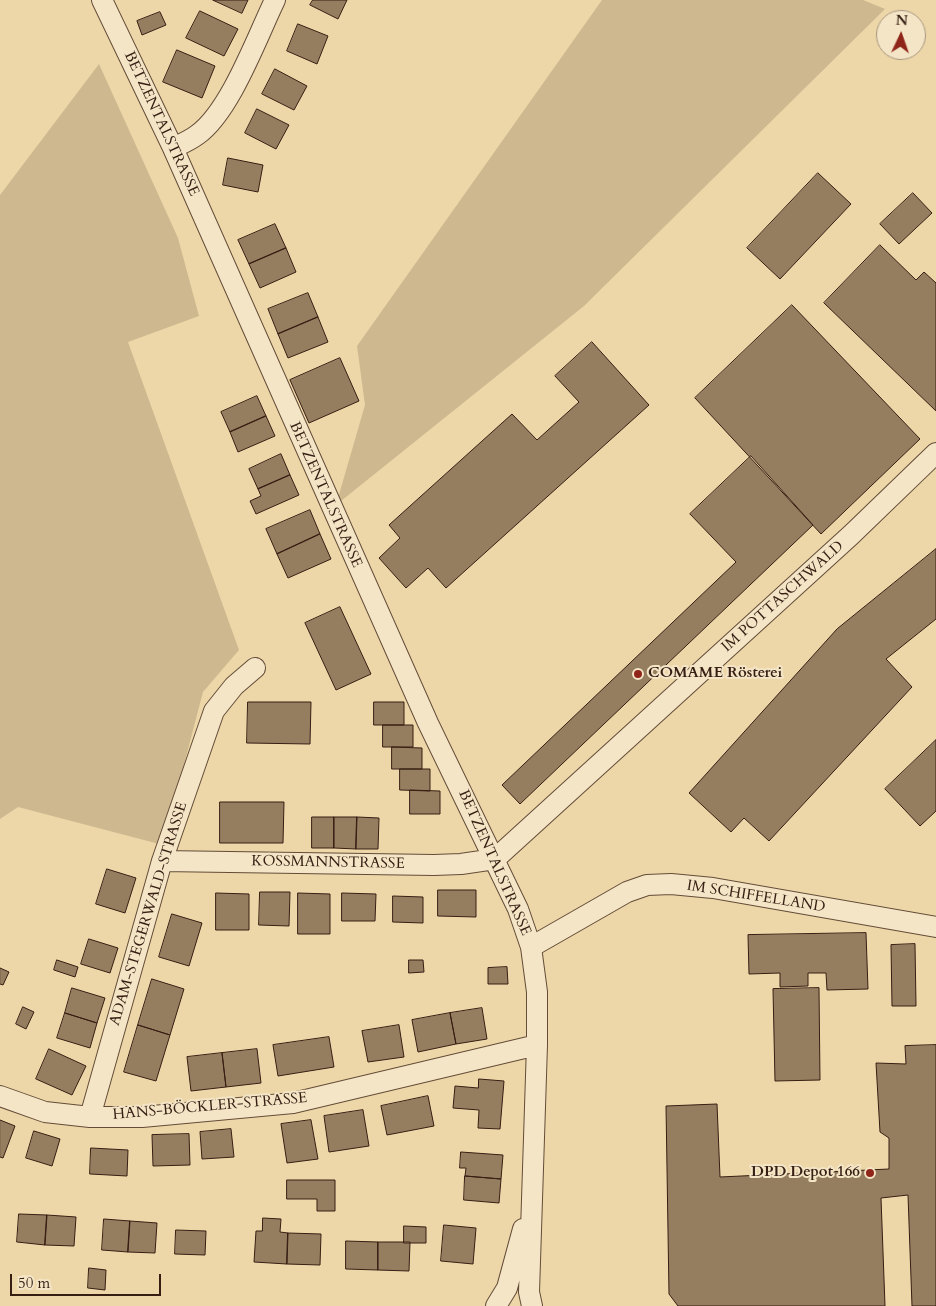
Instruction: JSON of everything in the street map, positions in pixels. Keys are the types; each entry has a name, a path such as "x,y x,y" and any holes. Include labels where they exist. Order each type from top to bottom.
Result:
{"street":[{"name":"BETZENTALSTRASSE","path":"102,0 173,148 428,723 518,909 531,947 536,992 537,1045 532,1198"},
{"path":"173,148 198,135 210,122 230,93 275,0"},
{"name":"IM POTTASCHWALD","path":"495,859 851,535 936,453"},
{"name":"ADAM-STEGERWALD-STRASSE","path":"90,1117 162,860 214,711 234,686 255,668"},
{"name":"KOSSMANNSTRASSE","path":"162,860 434,865 461,864 495,859"},
{"name":"IM SCHIFFELLAND","path":"531,947 628,892 647,885 671,884 713,888 936,927"},
{"name":"HANS-BÖCKLER-STRASSE","path":"0,1096 45,1112 90,1117 142,1117 293,1103 537,1045"},
{"path":"496,1306 506,1288 532,1198"},
{"path":"532,1198 529,1292 532,1306"}],"shaded area":[{"path":"602,0 863,0 885,9 876,10 876,18 584,306 336,505 365,405 357,346"},
{"path":"99,64 178,238 199,316 128,342 239,650 203,692 163,845 18,807 0,819 0,195"}],"building":[{"path":"213,0 248,0 242,13"},
{"path":"313,0 347,0 338,19 310,5"},
{"path":"200,11 238,29 224,56 186,38"},
{"path":"160,12 166,25 142,35 137,21"},
{"path":"298,24 328,36 317,64 287,51"},
{"path":"177,50 215,66 202,98 163,82"},
{"path":"275,69 307,86 294,110 262,94"},
{"path":"257,109 289,125 276,149 245,133"},
{"path":"228,158 263,165 258,192 223,185"},
{"path":"818,173 851,204 780,279 747,248"},
{"path":"913,193 932,213 899,244 880,224"},
{"path":"275,224 286,248 249,264 238,240"},
{"path":"880,245 916,280 924,272 936,283 936,411 824,303"},
{"path":"286,248 296,272 260,288 249,264"},
{"path":"308,293 318,317 278,334 268,309"},
{"path":"792,305 920,439 821,534 695,398"},
{"path":"318,317 328,342 288,358 278,334"},
{"path":"592,342 649,405 446,588 428,568 406,588 379,558 400,538 389,525 512,414 537,440 579,402 555,376"},
{"path":"340,358 359,401 309,423 290,380"},
{"path":"257,396 266,416 230,432 221,412"},
{"path":"266,416 275,436 238,452 230,432"},
{"path":"281,454 290,475 258,489 249,469"},
{"name":"COMAME Rösterei","path":"751,456 813,525 520,804 502,785 736,562 690,514"},
{"path":"290,475 299,495 256,514 250,501 261,496 258,489"},
{"path":"310,510 320,534 277,554 266,529"},
{"path":"320,534 331,559 288,578 277,554"},
{"path":"936,549 936,619 886,659 912,687 769,841 744,818 731,832 689,793 837,629"},
{"path":"340,607 371,674 336,690 305,623"},
{"path":"248,702 311,702 310,744 247,743"},
{"path":"374,702 404,702 404,725 374,725"},
{"path":"383,725 413,725 413,747 383,747"},
{"path":"936,740 936,811 920,826 885,789"},
{"path":"392,747 422,748 422,769 392,769"},
{"path":"400,769 430,769 430,791 400,790"},
{"path":"410,790 440,791 440,814 410,814"},
{"path":"220,802 284,802 283,843 220,843"},
{"path":"312,817 334,817 334,848 312,848"},
{"path":"334,817 357,817 356,849 334,848"},
{"path":"357,817 379,818 378,849 356,849"},
{"path":"107,869 136,878 125,913 96,904"},
{"path":"438,890 476,890 476,917 438,916"},
{"path":"260,892 290,892 289,926 259,925"},
{"path":"216,893 249,894 249,930 216,930"},
{"path":"298,893 330,894 330,934 298,934"},
{"path":"342,893 376,894 375,921 342,921"},
{"path":"393,896 423,897 423,923 393,922"},
{"path":"172,914 202,923 189,966 159,957"},
{"path":"866,933 868,989 827,990 826,973 808,973 808,986 780,987 780,973 749,974 748,935"},
{"path":"89,939 118,948 110,973 81,964"},
{"path":"915,944 916,1006 892,1006 891,945"},
{"path":"57,960 78,967 75,977 54,970"},
{"path":"409,960 423,960 424,972 409,973"},
{"path":"507,967 508,984 488,984 488,968"},
{"path":"0,968 9,972 3,985 0,984"},
{"path":"152,979 184,989 170,1035 138,1025"},
{"path":"72,988 105,998 97,1023 65,1013"},
{"path":"819,988 820,1080 775,1081 773,989"},
{"path":"23,1007 34,1012 26,1029 16,1024"},
{"path":"482,1008 487,1039 456,1044 450,1013"},
{"path":"65,1013 97,1023 90,1048 57,1038"},
{"path":"450,1013 456,1044 418,1052 412,1020"},
{"path":"138,1025 170,1035 156,1081 124,1072"},
{"path":"399,1025 404,1057 368,1062 362,1031"},
{"path":"329,1037 334,1067 278,1076 273,1045"},
{"name":"DPD Depot 166","path":"936,1045 936,1306 912,1306 908,1195 881,1198 885,1306 678,1306 669,1294 666,1106 717,1104 720,1177 889,1169 889,1138 880,1132 876,1063 906,1064 905,1046"},
{"path":"49,1049 86,1066 72,1095 36,1079"},
{"path":"257,1049 261,1083 226,1087 222,1053"},
{"path":"222,1053 226,1087 191,1091 187,1057"},
{"path":"479,1079 504,1081 500,1129 478,1128 479,1110 453,1108 455,1086 478,1088"},
{"path":"428,1096 434,1126 387,1135 381,1106"},
{"path":"363,1110 369,1146 329,1152 324,1116"},
{"path":"0,1120 15,1126 3,1158 0,1157"},
{"path":"311,1120 318,1159 287,1163 281,1124"},
{"path":"231,1129 234,1157 202,1159 200,1132"},
{"path":"34,1131 60,1139 52,1166 26,1158"},
{"path":"189,1134 190,1165 153,1166 152,1135"},
{"path":"91,1148 128,1150 127,1176 90,1174"},
{"path":"461,1152 503,1155 501,1179 465,1176 466,1168 460,1168"},
{"path":"465,1176 501,1179 499,1203 464,1200"},
{"path":"287,1180 335,1180 335,1211 317,1211 317,1199 287,1199"},
{"path":"19,1214 47,1215 45,1245 17,1242"},
{"path":"47,1215 76,1217 74,1246 45,1245"},
{"path":"263,1218 281,1219 280,1232 288,1233 287,1264 254,1262 256,1231 262,1231"},
{"path":"104,1219 130,1221 128,1252 102,1250"},
{"path":"130,1221 157,1223 155,1253 128,1252"},
{"path":"444,1225 476,1228 473,1264 441,1261"},
{"path":"404,1226 426,1227 426,1243 404,1243"},
{"path":"176,1230 206,1231 205,1255 175,1254"},
{"path":"288,1233 321,1234 320,1265 287,1264"},
{"path":"346,1241 378,1242 378,1270 346,1269"},
{"path":"378,1242 410,1242 409,1271 378,1270"},
{"path":"89,1268 106,1270 105,1290 88,1288"}],"place":[{"name":"COMAME Rösterei","path":"638,674"},
{"name":"DPD Depot 166","path":"870,1173"}]}
